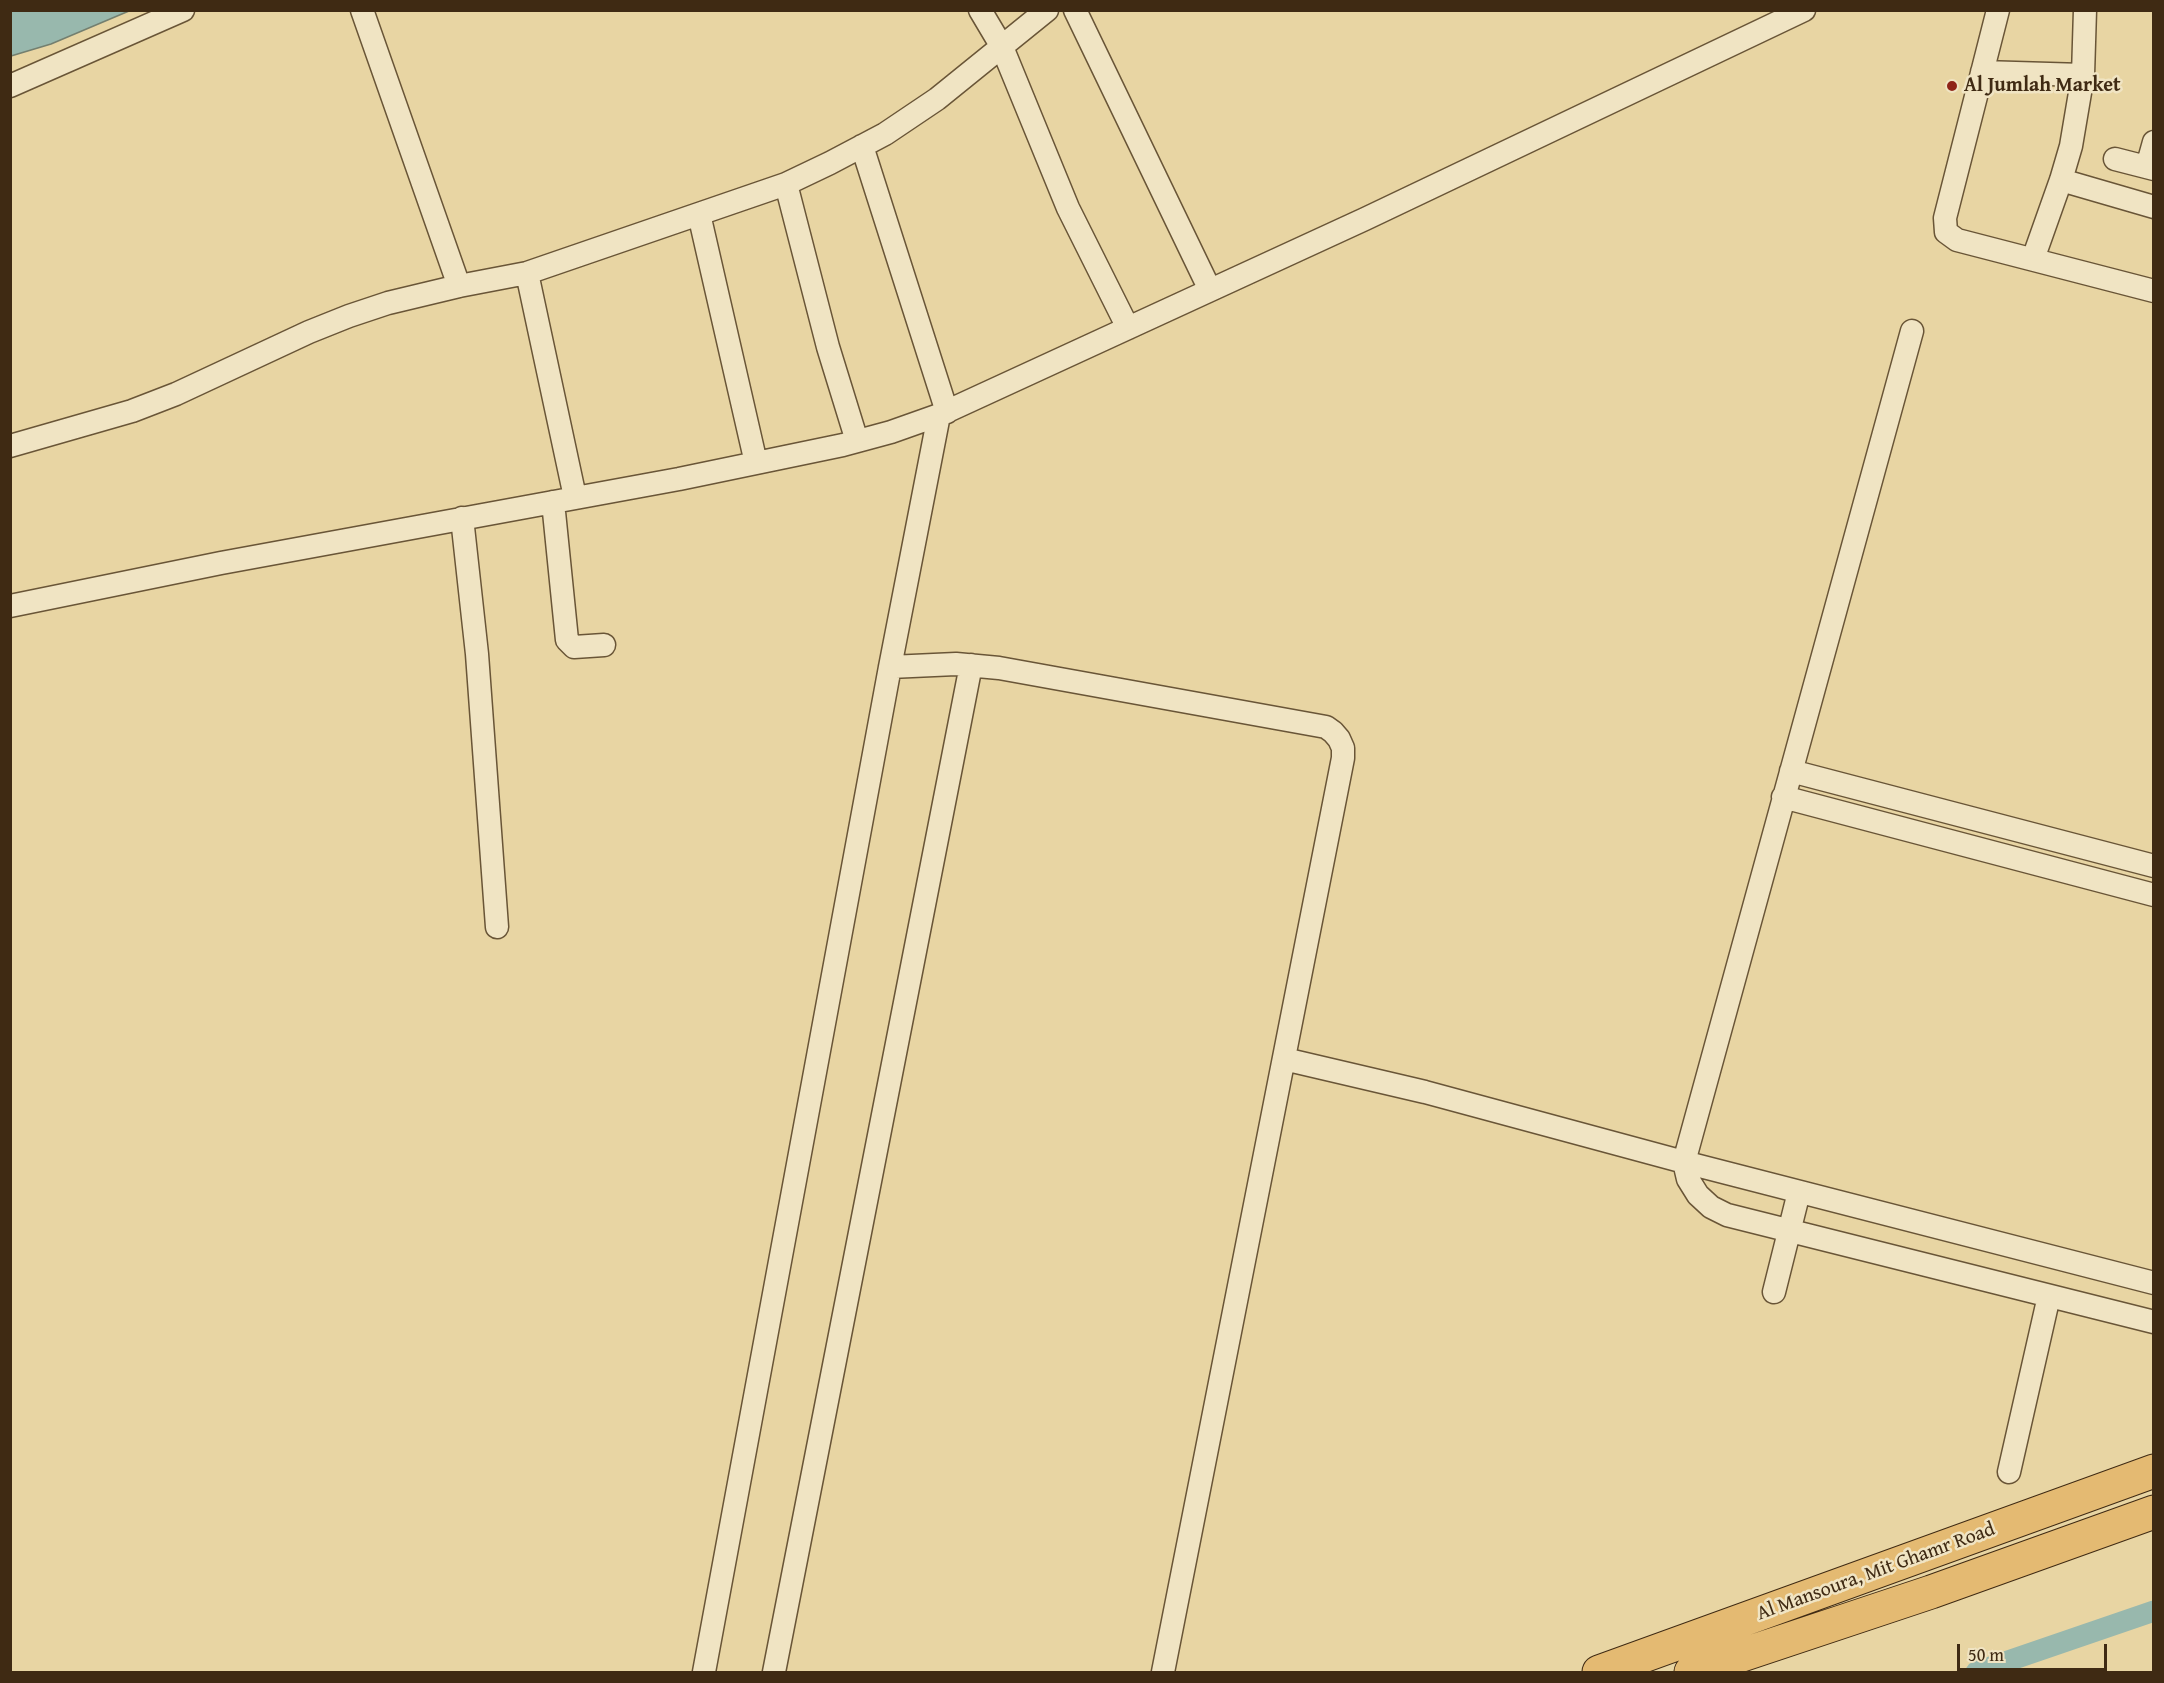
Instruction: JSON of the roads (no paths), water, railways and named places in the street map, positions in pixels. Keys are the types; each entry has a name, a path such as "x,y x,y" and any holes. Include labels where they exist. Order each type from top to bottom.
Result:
{"highway":[{"name":"Al Mansoura, Mit Ghamr Road","path":"1599,1672 2154,1471"},
{"name":"Al Mansoura, Mit Ghamr Road","path":"1691,1672 1931,1592 2154,1512"}],"street":[{"path":"10,86 183,10"},
{"path":"362,10 459,286"},
{"path":"980,10 1002,47 1068,208 1128,328"},
{"path":"10,446 132,411 176,394 309,332 349,316 388,303 527,273 786,184 885,134 937,99 1047,10"},
{"path":"1075,10 1210,290"},
{"path":"10,606 221,563 756,463 891,432 943,414 1365,219 1803,10"},
{"path":"1998,10 1945,218 1946,232 1957,240 2154,291"},
{"path":"2033,259 2071,146 2083,75 2085,10"},
{"path":"1982,72 2083,75"},
{"path":"2115,159 2150,168 2154,142"},
{"path":"704,1672 891,667 943,414 862,146"},
{"path":"2061,180 2154,207"},
{"path":"786,184 824,336 857,441"},
{"path":"699,214 756,463"},
{"path":"527,273 575,497"},
{"path":"1911,331 1684,1162 1688,1179 1698,1195 1711,1207 1727,1215 2154,1322"},
{"path":"553,502 567,640 574,647 604,645"},
{"path":"462,518 477,654 497,927"},
{"path":"891,667 971,665 999,668 1326,727 1339,739 1342,748 1343,758 1163,1672"},
{"path":"774,1672 971,665"},
{"path":"1791,771 2154,866"},
{"path":"1783,797 2153,894"},
{"path":"1284,1059 1425,1092 1684,1162 2154,1283"},
{"path":"1774,1292 1799,1192"},
{"path":"2019,1288 2029,1251"},
{"path":"2009,1472 2049,1296"}],"water":[{"path":"11,10 129,11 51,44 11,56"}],"waterway":[{"path":"1976,1672 2154,1611"}],"place":[{"name":"Al Jumlah Market","path":"1952,86"}]}
